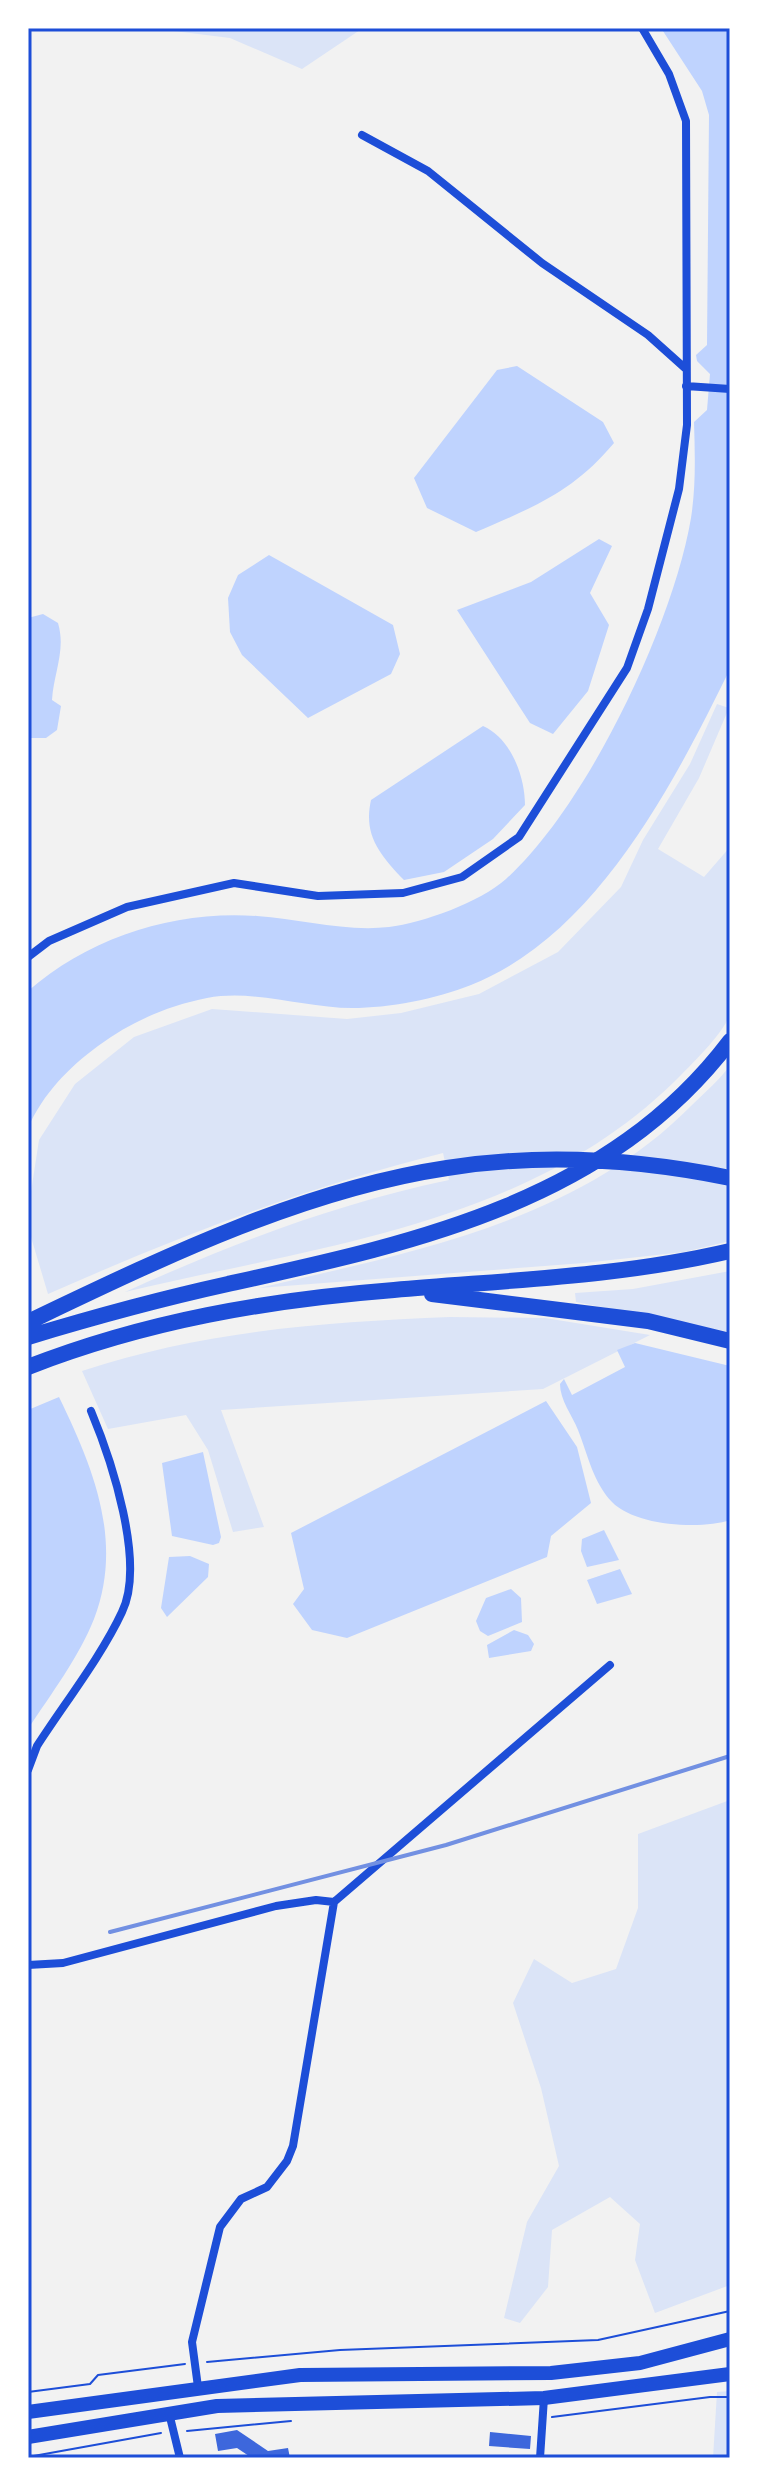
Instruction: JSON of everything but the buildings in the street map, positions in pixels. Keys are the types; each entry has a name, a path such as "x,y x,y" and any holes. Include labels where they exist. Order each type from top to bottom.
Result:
{"highway":[{"path":"28,1337 145,1303 404,1244 535,1196 605,1158 649,1124 677,1100 730,1041"},
{"path":"28,1322 229,1233 320,1200 399,1177 487,1163 573,1160 640,1164 730,1178"},
{"path":"28,1367 179,1319 251,1306 392,1290 615,1273 730,1251"},
{"path":"392,1290 648,1321 730,1341"}],"main road":[{"path":"28,2412 300,2375 551,2373 640,2363 730,2339"},
{"path":"28,2437 217,2406 544,2398 730,2374"}],"street":[{"path":"28,957 49,941 127,907 234,883 318,896 403,893 462,877 519,837 627,668 648,609 679,489 687,425 686,121 669,74 642,28"},
{"path":"362,135 428,171 542,263 648,335 686,369"},
{"path":"686,386 730,389"},
{"path":"28,1770 37,1746 124,1610 129,1567 124,1507 91,1411"},
{"path":"198,2387 192,2342 220,2227 241,2199 267,2187 287,2161 293,2146 334,1902 452,1797 479,1781 610,1665"},
{"path":"28,1965 63,1963 276,1906 316,1900 334,1902"},
{"path":"540,2458 544,2398"},
{"path":"169,2413 180,2458"}],"path":[{"path":"28,2392 90,2384 98,2375 194,2363 340,2350 573,2342 730,2311"},
{"path":"543,2418 730,2397"},
{"path":"28,2457 48,2454"}],"shaded area":[{"path":"150,28 363,28 302,69 230,38"},
{"path":"717,704 729,708 699,778 658,849 704,877 730,847 731,1006 720,1032 675,1081 617,1130 554,1169 487,1199 416,1224 125,1292 204,1258 324,1213 449,1180 443,1153 342,1181 242,1215 48,1294 28,1227 28,1211 39,1140 75,1084 134,1037 212,1009 347,1019 401,1013 479,994 558,952 621,887 643,840 690,764"},
{"path":"730,1065 730,1164 718,1179 730,1188 730,1241 684,1252 584,1263 259,1288 433,1245 545,1205 597,1178 647,1145 707,1091"},
{"path":"730,1271 730,1332 576,1302 575,1293 633,1289"},
{"path":"450,1317 545,1318 650,1335 543,1389 221,1410 264,1527 233,1532 208,1450 186,1415 108,1429 82,1371 172,1346 264,1331"},
{"path":"730,1800 730,2285 655,2313 635,2260 640,2224 610,2197 552,2230 548,2287 520,2323 504,2318 527,2222 559,2166 541,2088 513,2003 534,1959 572,1983 616,1969 638,1908 638,1834"},
{"path":"730,2391 730,2458 713,2458 717,2392"}],"water":[{"path":"661,28 730,28 730,669 683,760 626,851 593,894 556,931 516,962 457,990 397,1004 366,1008 334,1007 261,997 225,996 178,1006 136,1022 87,1054 49,1093 28,1128 28,991 52,972 106,942 135,931 195,918 257,916 372,928 403,925 450,910 482,896 506,879 567,807 595,761 646,660 666,609 691,518 694,422 707,410 710,374 697,361 696,355 707,345 709,115 702,91"},
{"path":"517,366 603,422 614,443 568,486 534,506 476,532 427,508 414,478 497,370"},
{"path":"599,539 612,546 590,593 609,625 588,691 553,734 530,723 457,610 531,582"},
{"path":"269,555 393,625 400,654 391,674 308,718 242,655 230,632 228,598 238,575"},
{"path":"43,614 58,623 60,633 52,700 61,706 57,730 46,738 28,738 28,618"},
{"path":"483,726 509,749 519,771 525,805 493,839 444,872 404,880 376,844 369,824 371,800"},
{"path":"635,1343 730,1366 730,1520 703,1525 652,1521 622,1510 600,1486 564,1402 560,1384 564,1379 572,1395 625,1367 617,1350"},
{"path":"59,1397 93,1477 105,1533 106,1561 103,1590 88,1633 28,1729 28,1410"},
{"path":"546,1401 577,1447 591,1503 551,1536 547,1557 347,1638 312,1630 293,1604 304,1589 291,1533"},
{"path":"203,1452 221,1537 219,1543 213,1545 172,1536 162,1463"},
{"path":"604,1530 619,1560 587,1567 581,1551 582,1539"},
{"path":"190,1556 209,1564 208,1577 167,1617 161,1608 169,1557"},
{"path":"620,1569 632,1594 597,1604 587,1580"},
{"path":"511,1589 521,1598 522,1622 488,1636 480,1631 476,1621 486,1598"},
{"path":"514,1630 528,1635 534,1644 531,1651 489,1658 487,1645"}],"railway":[{"path":"110,1932 446,1845 730,1756"}]}
